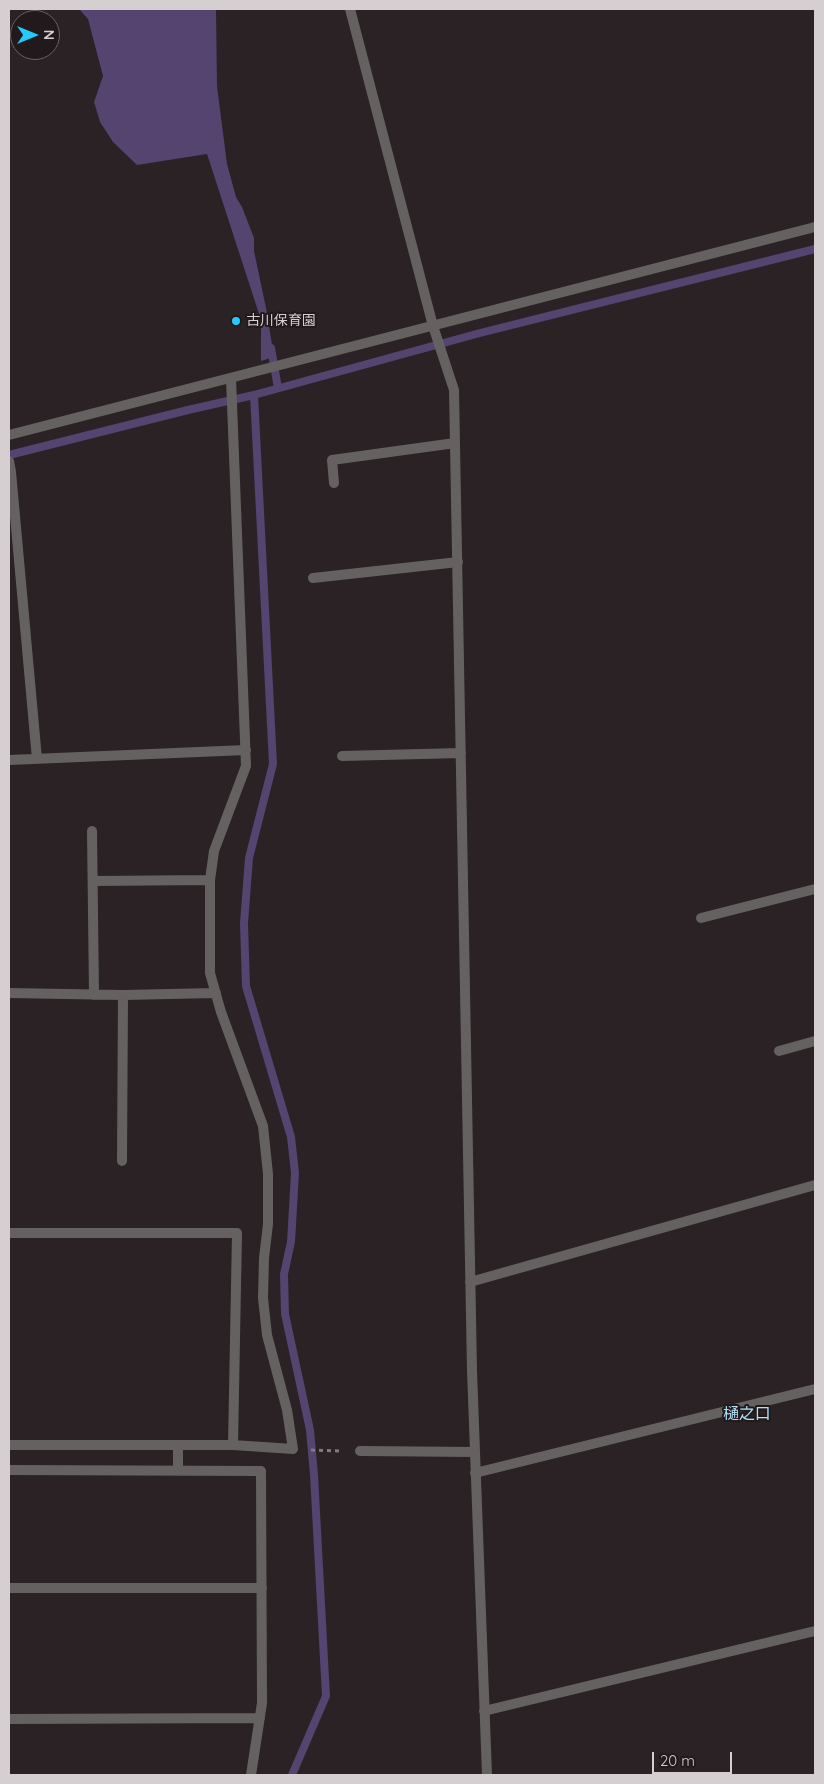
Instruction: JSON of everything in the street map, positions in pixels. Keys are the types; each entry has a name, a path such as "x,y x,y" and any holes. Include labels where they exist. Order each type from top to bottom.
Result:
{"street":[{"path":"350,9 433,326 454,390 470,1282 486,1775"},
{"path":"9,435 815,227"},
{"path":"9,1445 234,1445 293,1449 287,1410 267,1335 263,1298 264,1258 268,1224 268,1174 263,1126 220,1012 210,973 210,880 214,852 246,766 231,378"},
{"path":"334,483 332,460 455,443"},
{"path":"9,461 37,759"},
{"path":"313,578 458,562"},
{"path":"9,760 246,750"},
{"path":"342,756 461,753"},
{"path":"92,831 94,995"},
{"path":"93,881 210,880"},
{"path":"701,918 815,888"},
{"path":"9,993 122,995 216,993"},
{"path":"122,995 122,1161"},
{"path":"779,1051 815,1041"},
{"path":"470,1282 815,1184"},
{"path":"9,1233 238,1233 234,1445"},
{"path":"476,1473 815,1389"},
{"path":"178,1445 178,1470"},
{"path":"360,1451 475,1452"},
{"path":"9,1470 261,1471 262,1703 251,1775"},
{"path":"9,1588 262,1588"},
{"path":"484,1711 815,1631"},
{"path":"9,1719 260,1718"}],"path":[{"path":"310,1450 330,1451"}],"shaded area":[{"path":"79,9 216,9 217,86 227,164 236,197 254,238 254,251 274,357 261,361 261,320 207,154 137,165 113,142 100,122 94,102 103,76 88,19"}],"waterway":[{"path":"9,455 254,395 480,333 815,249"},
{"path":"271,348 278,388"},
{"path":"254,395 273,764 249,858 244,923 246,986 291,1137 295,1173 291,1242 284,1274 285,1314 310,1430 326,1696 292,1775"}],"place":[{"name":"古川保育園","path":"236,321"}],"district":[{"name":"樋之口","path":"747,1414"}]}
